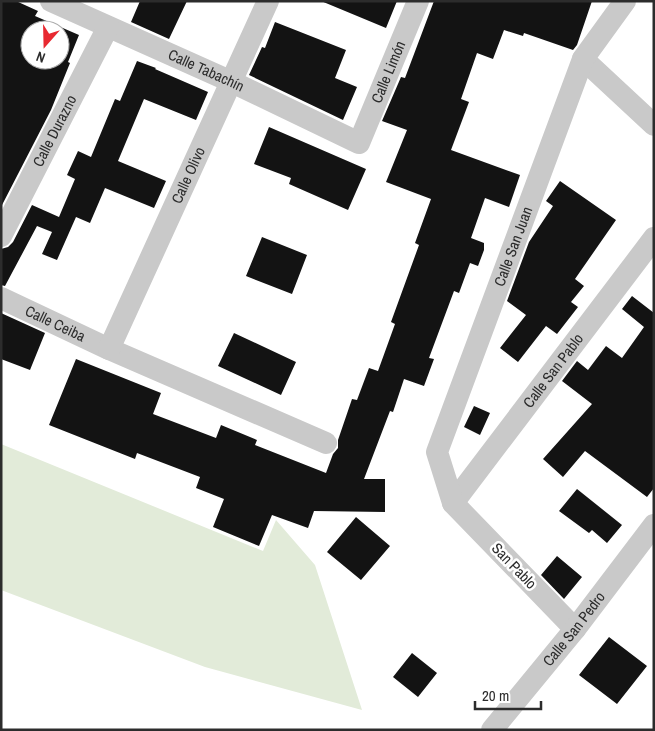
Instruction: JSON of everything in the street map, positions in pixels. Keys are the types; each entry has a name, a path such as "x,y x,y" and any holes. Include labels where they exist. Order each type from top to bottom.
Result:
{"street":[{"name":"Calle Tabachín","path":"51,1 232,82 359,143"},
{"name":"Calle Olivo","path":"109,349 268,1"},
{"name":"Calle Limón","path":"359,143 418,1"},
{"name":"Calle San Juan","path":"453,503 437,452 582,59 625,1"},
{"name":"Calle Durazno","path":"1,236 108,27"},
{"path":"582,59 654,124"},
{"name":"Calle San Pablo","path":"453,503 654,238"},
{"name":"Calle Ceiba","path":"1,298 109,349 326,442"},
{"name":"San Pablo","path":"453,503 575,629"},
{"name":"Calle San Pedro","path":"492,730 575,629 654,525"}],"green space":[{"path":"1,444 263,551 276,520 315,565 362,710 205,667 1,590"}],"building":[{"path":"1,1 16,1 38,11 35,16 44,20 20,20 20,70 67,70 51,110 1,207"},
{"path":"140,1 187,1 169,39 131,22"},
{"path":"321,1 397,1 386,28"},
{"path":"434,1 592,1 577,45 573,50 524,33 523,36 504,30 493,59 477,53 461,99 469,102 451,150 520,175 509,207 485,198 471,238 484,243 484,250 478,266 470,263 459,293 454,291 429,358 434,359 424,386 404,379 393,412 390,411 364,479 385,479 385,512 314,511 308,528 272,515 259,546 213,527 224,499 196,488 200,477 137,453 135,459 49,425 76,359 161,393 153,414 216,438 221,425 257,440 255,445 326,473 333,454 338,448 338,440 352,399 357,400 369,368 378,371 395,324 391,322 419,245 415,243 431,199 386,182 407,130 382,121 401,77 405,78"},
{"path":"275,22 346,50 335,78 357,87 343,120 249,75 262,47 265,48"},
{"path":"70,31 79,35 70,57"},
{"path":"137,61 208,92 196,120 144,99 118,161 166,181 154,208 105,188 90,223 76,217 57,260 42,254 52,232 37,226 5,286 1,285 1,249 8,247 13,242 32,205 59,217 75,179 67,175 78,151 91,157 115,99 120,101"},
{"path":"269,127 366,169 348,210 289,184 291,178 254,164"},
{"path":"560,181 616,220 575,279 584,286 571,302 578,307 557,334 546,326 518,362 500,348 526,315 507,301 529,242 553,206 546,201"},
{"path":"262,237 307,255 292,294 246,276"},
{"path":"632,296 654,313 654,488 647,497 585,451 563,477 543,459 592,404 562,381 577,361 588,370 606,346 622,358 644,327 622,309"},
{"path":"1,313 45,333 30,370 1,359"},
{"path":"234,333 296,362 281,395 218,366"},
{"path":"474,406 490,413 480,435 464,427"},
{"path":"577,489 622,525 607,543 592,530 589,533 559,511"},
{"path":"356,517 390,546 361,580 327,552"},
{"path":"557,556 582,577 564,599 541,575"},
{"path":"609,637 647,666 617,704 579,675"},
{"path":"412,653 437,673 418,697 393,677"}]}
